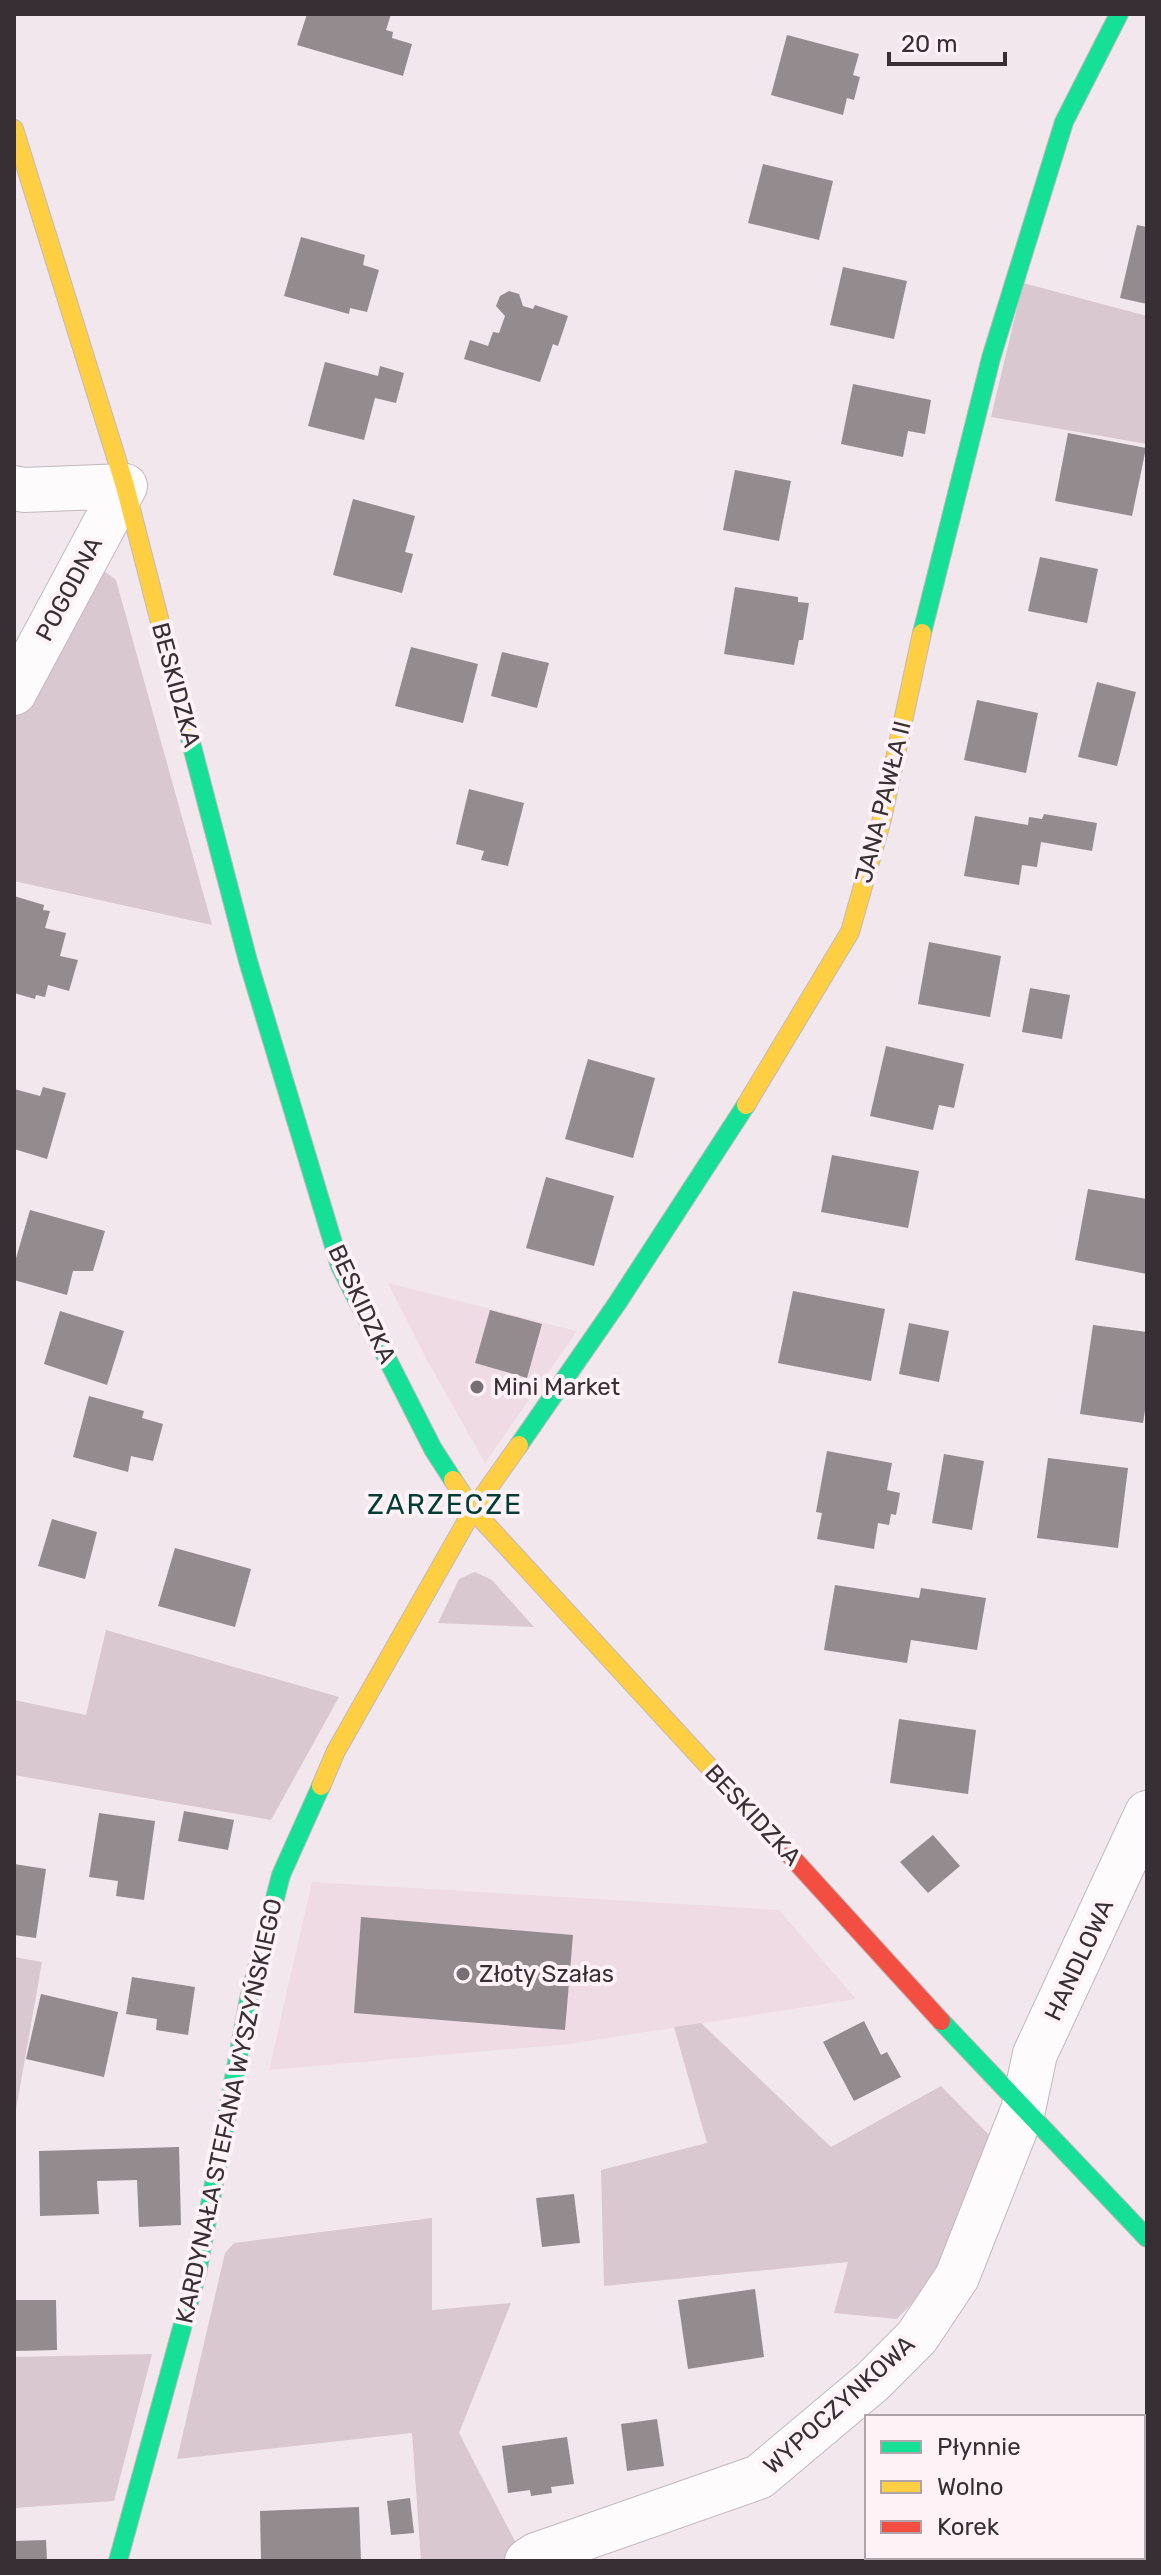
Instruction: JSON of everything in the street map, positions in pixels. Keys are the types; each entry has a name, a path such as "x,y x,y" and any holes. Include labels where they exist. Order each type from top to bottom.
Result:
{"street":[{"name":"JANA PAWŁA II","path":"473,1510 636,1276 774,1062 850,932 882,819 920,640 991,358 1064,122 1119,14"},
{"name":"BESKIDZKA","path":"14,129 125,486 248,961 340,1266 433,1449 473,1510 1023,2110 1147,2238"},
{"path":"14,488 125,486"},
{"name":"POGODNA","path":"14,693 125,486"},
{"name":"KARDYNAŁA STEFANA WYSZYŃSKIEGO","path":"118,2561 197,2273 249,1999 281,1875 336,1751 473,1510"},
{"name":"HANDLOWA","path":"1023,2110 1035,2054 1147,1813"},
{"name":"WYPOCZYNKOWA","path":"527,2561 536,2555 759,2477 872,2382 917,2337 957,2277 1023,2110"}],"shaded area":[{"path":"1023,283 1147,316 1147,444 991,417"},
{"path":"104,571 116,580 212,925 14,881 14,712"},
{"path":"388,1283 577,1331 485,1463 428,1362"},
{"path":"475,1572 492,1580 534,1627 438,1623 459,1579"},
{"path":"106,1630 339,1697 271,1820 14,1775 14,1700 86,1715"},
{"path":"312,1882 779,1910 856,1999 569,2044 269,2070"},
{"path":"14,1957 42,1962 14,2121"},
{"path":"701,2023 831,2147 941,2086 992,2138 943,2270 897,2319 834,2313 848,2262 604,2286 601,2170 707,2143 674,2027"},
{"path":"432,2218 432,2310 511,2303 459,2433 521,2553 507,2561 421,2561 412,2433 177,2459 225,2253 234,2243"},
{"path":"152,2354 114,2501 14,2508 14,2357"}],"building":[{"path":"307,14 391,14 386,30 393,32 392,38 412,44 403,76 297,45"},
{"path":"787,35 859,54 853,75 860,77 854,100 847,98 843,115 771,95"},
{"path":"763,164 833,181 819,240 748,223"},
{"path":"1137,225 1147,227 1147,304 1120,298"},
{"path":"301,237 365,255 363,265 379,270 367,312 350,308 349,314 284,296"},
{"path":"843,267 907,281 894,339 830,325"},
{"path":"509,291 519,294 523,306 533,309 535,305 568,316 558,346 553,344 540,382 464,359 470,340 488,346 493,332 499,333 505,316 496,306 500,296"},
{"path":"325,362 378,376 380,366 404,373 396,403 375,398 364,440 308,426"},
{"path":"853,384 931,400 925,434 908,431 903,457 841,444"},
{"path":"1068,433 1146,448 1132,516 1055,501"},
{"path":"735,470 791,481 779,541 723,530"},
{"path":"353,499 415,516 405,552 413,554 402,593 333,575"},
{"path":"1040,557 1098,569 1087,623 1028,611"},
{"path":"735,587 798,597 798,602 809,603 803,640 799,640 794,665 724,654"},
{"path":"411,647 478,664 463,723 395,706"},
{"path":"502,652 549,663 537,708 491,696"},
{"path":"1097,682 1136,692 1117,766 1078,757"},
{"path":"977,700 1038,713 1026,773 964,760"},
{"path":"469,789 524,803 508,866 481,860 484,851 456,844"},
{"path":"1044,814 1097,823 1092,851 1041,842 1037,867 1022,865 1019,885 964,876 975,816 1028,825 1029,817 1042,819"},
{"path":"14,896 44,905 43,910 50,911 45,928 66,933 60,956 78,960 69,991 48,985 45,997 36,995 35,999 14,993"},
{"path":"929,942 1001,956 990,1017 918,1004"},
{"path":"1030,988 1070,995 1062,1039 1022,1032"},
{"path":"886,1046 964,1064 954,1108 939,1105 933,1130 870,1116"},
{"path":"588,1059 655,1078 633,1158 565,1139"},
{"path":"43,1087 66,1093 47,1159 14,1149 14,1089 40,1096"},
{"path":"832,1155 919,1171 908,1228 821,1212"},
{"path":"546,1177 614,1196 594,1266 526,1248"},
{"path":"1088,1189 1147,1199 1147,1274 1075,1260"},
{"path":"30,1210 105,1231 93,1271 73,1271 67,1295 14,1280 14,1265"},
{"path":"793,1291 885,1309 871,1381 778,1363"},
{"path":"490,1310 542,1324 527,1378 475,1363"},
{"path":"60,1311 124,1331 107,1385 44,1364"},
{"path":"909,1323 949,1331 939,1382 899,1374"},
{"path":"1093,1325 1147,1332 1147,1398 1143,1423 1080,1414"},
{"path":"89,1396 144,1411 142,1418 163,1424 153,1461 131,1456 128,1472 73,1457"},
{"path":"827,1451 892,1463 887,1490 900,1493 896,1515 891,1514 889,1525 878,1523 874,1549 817,1539 822,1513 816,1512"},
{"path":"944,1454 984,1461 972,1530 932,1523"},
{"path":"1048,1458 1128,1468 1118,1548 1037,1538"},
{"path":"52,1519 97,1532 85,1579 38,1566"},
{"path":"175,1548 251,1569 235,1627 158,1606"},
{"path":"835,1585 919,1598 921,1588 986,1598 977,1650 911,1640 907,1663 824,1650"},
{"path":"899,1719 976,1730 968,1794 890,1783"},
{"path":"184,1811 234,1820 228,1850 178,1841"},
{"path":"99,1813 155,1821 144,1900 116,1896 118,1881 89,1877"},
{"path":"933,1835 960,1866 928,1893 900,1862"},
{"path":"14,1864 46,1869 36,1938 14,1935"},
{"name":"Złoty Szałas","path":"361,1917 573,1935 565,2030 354,2013"},
{"path":"132,1977 195,1987 188,2035 156,2030 157,2019 126,2014"},
{"path":"41,1994 118,2012 104,2077 26,2059"},
{"path":"864,2021 881,2055 887,2052 901,2077 854,2101 823,2042"},
{"path":"179,2147 181,2225 139,2227 137,2180 97,2181 99,2214 40,2216 39,2151"},
{"path":"574,2194 580,2243 542,2247 536,2198"},
{"path":"755,2289 764,2357 688,2369 678,2300"},
{"path":"14,2300 56,2300 57,2350 14,2351"},
{"path":"657,2419 664,2466 627,2471 621,2424"},
{"path":"567,2437 574,2484 551,2487 552,2493 531,2496 530,2490 508,2493 502,2446"},
{"path":"410,2498 414,2533 391,2535 387,2501"},
{"path":"359,2507 361,2561 261,2561 260,2511"},
{"path":"46,2540 47,2561 14,2561 14,2541"}],"traffic: fast":[{"path":"922,633 991,358 1064,122 1119,14"},
{"path":"188,731 248,961 340,1266 433,1449 453,1480"},
{"path":"519,1445 618,1302 746,1105"},
{"path":"118,2561 197,2273 249,1999 281,1875 321,1786"},
{"path":"941,2021 1147,2238"}],"traffic: slow":[{"path":"14,129 125,486 188,731"},
{"path":"746,1105 850,932 882,819 922,633"},
{"path":"321,1786 336,1751 473,1510 519,1445"},
{"path":"453,1480 473,1510 757,1819"}],"traffic: jam":[{"path":"757,1819 941,2021"}],"place":[{"name":"Mini Market","path":"477,1387"},
{"name":"Złoty Szałas","path":"463,1974"}],"district":[{"name":"ZARZECZE","path":"445,1504"}]}
